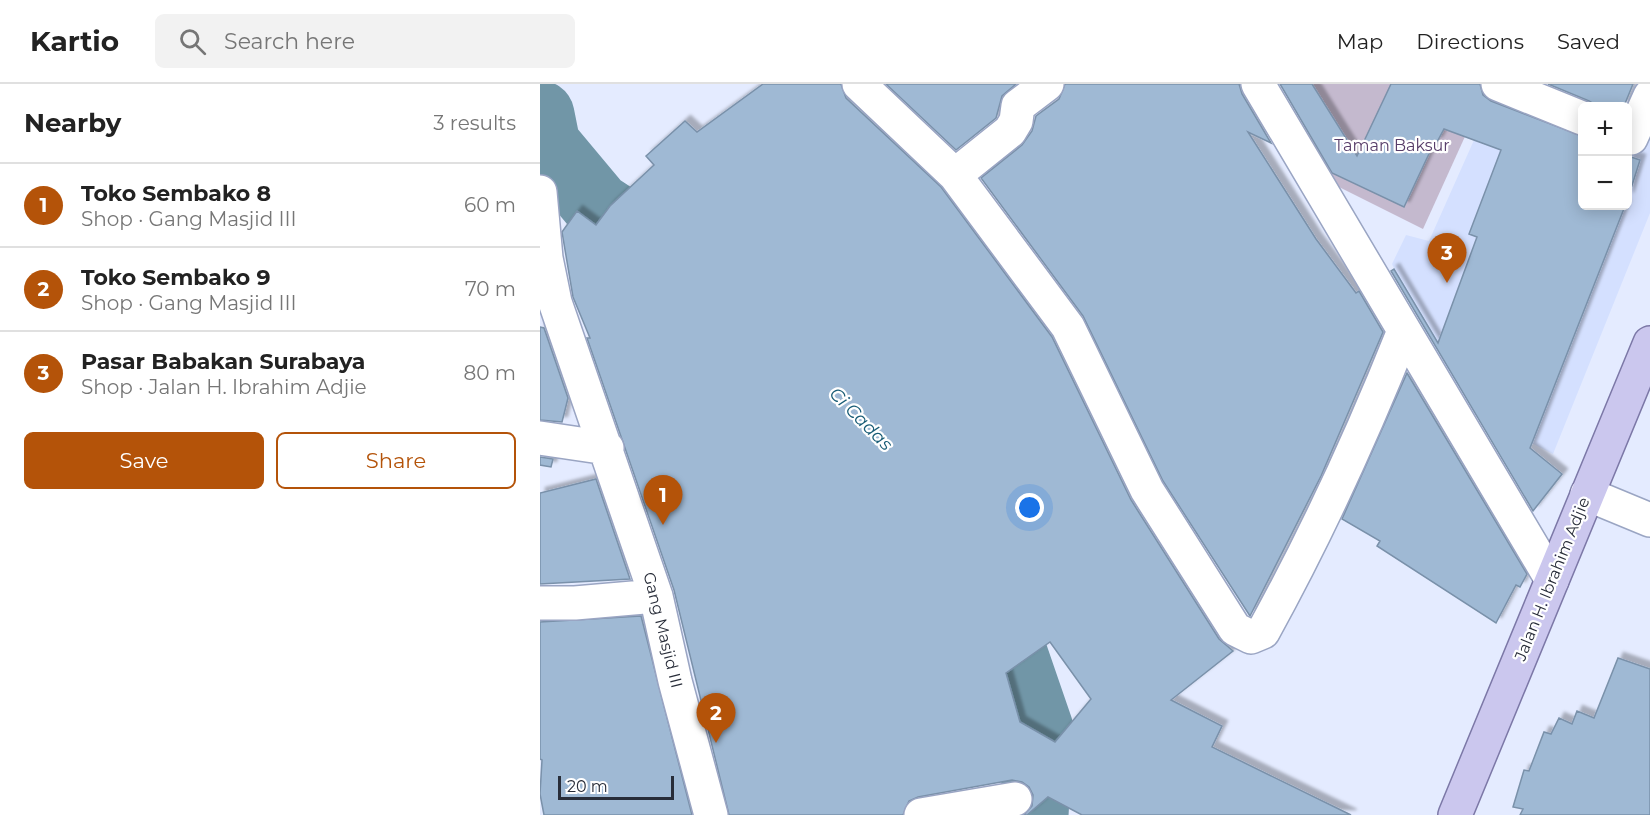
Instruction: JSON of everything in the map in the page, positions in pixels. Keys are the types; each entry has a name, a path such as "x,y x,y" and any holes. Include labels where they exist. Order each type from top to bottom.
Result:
{"main road":[{"name":"Jalan H. Ibrahim Adjie","path":"1455,815 1650,343"}],"street":[{"path":"859,84 955,175 1068,327 1147,490 1235,629 1243,635 1251,637 1263,632 1310,546 1361,438 1403,333"},
{"path":"955,175 1010,131 1016,121 1018,106 1047,84"},
{"path":"1258,84 1403,333 1552,580"},
{"path":"1498,84 1578,116"},
{"path":"1636,139 1650,96"},
{"name":"Gang Masjid III","path":"540,192 546,258 555,302 656,596 675,681 711,815"},
{"path":"540,438 607,448"},
{"path":"1587,494 1650,519"},
{"path":"540,603 575,603 656,596"},
{"path":"921,815 1015,800"}],"shaded area":[{"path":"1499,84 1578,105 1578,210 1632,210 1632,127 1650,135 1650,213 1553,454 1462,408 1392,264 1406,235 1429,241"}],"green space":[{"name":"Taman Baksur","path":"1281,84 1478,84 1487,88 1423,229 1337,186"}],"building":[{"path":"763,84 841,84 846,98 941,187 1052,337 1131,500 1219,639 1233,651 1171,700 1222,726 1212,747 1351,815 1082,815 1048,797 1024,815 1032,806 1033,795 1029,787 1022,782 1012,780 918,797 909,801 903,815 729,815 674,590 587,338 590,338 573,297 562,232 577,211 596,225 610,206 654,165 646,156 685,121 697,132","holes":["1050,642 1091,699 1055,742 1020,722 1006,673"]},
{"path":"886,84 1016,84 1002,96 996,118 956,150"},
{"path":"1065,84 1239,84 1242,94 1271,143 1248,132 1316,239 1356,293 1359,291 1383,332 1321,476 1250,616 1163,481 1083,316 981,178 1022,145 1032,131 1036,116 1059,99"},
{"path":"1280,84 1312,84 1357,156 1391,84 1480,84 1483,95 1491,101 1578,134 1578,210 1623,210 1530,448 1562,474 1533,511 1391,271 1394,269 1438,343 1477,237 1469,234 1501,150 1444,129 1437,142 1435,141 1404,207 1332,173"},
{"path":"1548,84 1633,84 1626,102 1589,101"},
{"path":"1632,157 1640,160 1632,185"},
{"path":"540,327 544,328 568,398 562,422 540,420"},
{"path":"1407,373 1527,574 1520,587 1516,585 1496,623 1377,546 1380,541 1342,519"},
{"path":"540,457 553,459 551,467 540,465"},
{"path":"596,479 630,579 540,584 540,493"},
{"path":"641,616 692,815 544,815 540,794 542,760 540,759 540,622"},
{"path":"1618,658 1650,669 1650,815 1520,815 1523,809 1513,807 1524,770 1529,771 1544,732 1551,734 1559,718 1572,724 1577,711 1594,718"}],"waterway":[{"name":"Ci Cadas","path":"540,115 546,145 597,206 687,265"},
{"name":"Ci Cadas","path":"981,577 996,604 1039,729 1034,815"}],"place":[{"name":"Pasar Babakan Surabaya","path":"1447,283"},
{"name":"Toko Sembako 8","path":"663,525"},
{"name":"Toko Sembako 9","path":"716,743"}]}
